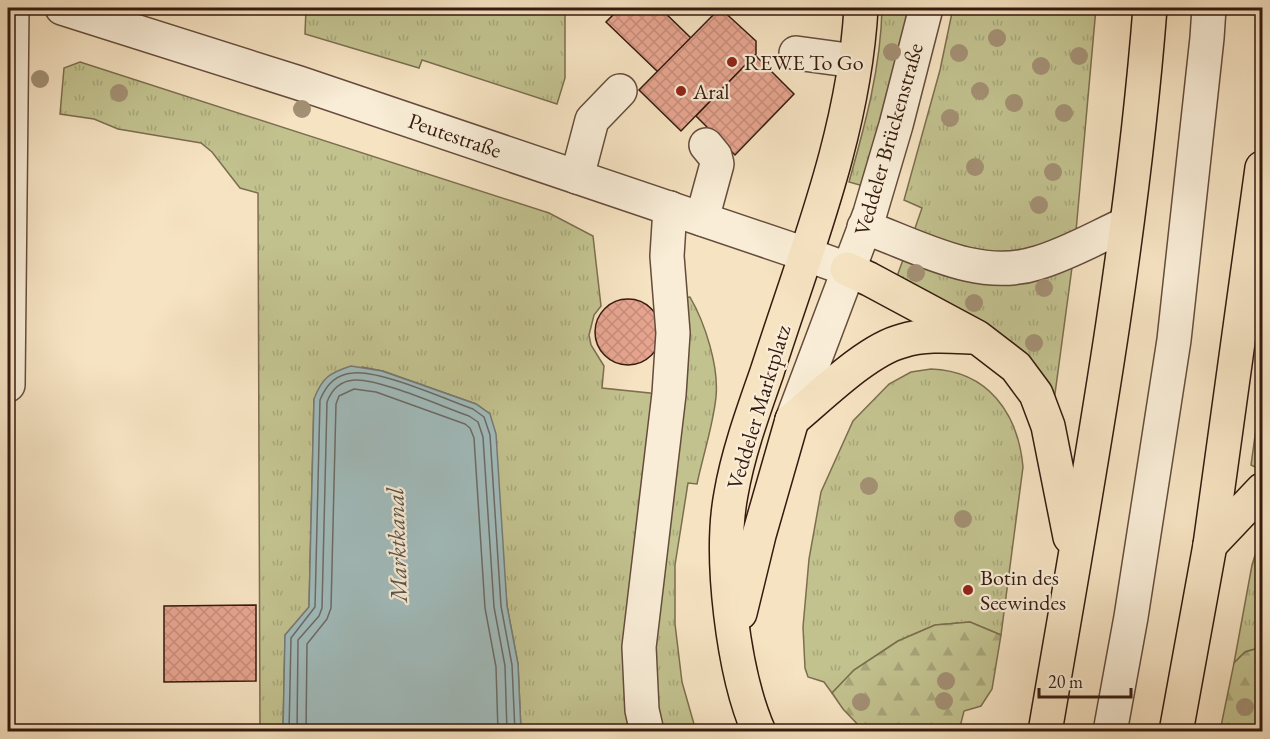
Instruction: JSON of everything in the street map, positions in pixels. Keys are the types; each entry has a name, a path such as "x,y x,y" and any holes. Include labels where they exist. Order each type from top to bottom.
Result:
{"main road":[{"name":"Veddeler Brückenstraße","path":"805,254 824,199 847,113 861,8"},
{"path":"1045,732 1107,362 1126,224 1149,8"},
{"path":"1176,732 1210,545 1263,168"},
{"name":"Veddeler Marktplatz","path":"759,732 742,679 735,636 726,558 730,495 746,435 805,254"},
{"path":"847,269 976,337 1016,367 1036,394 1042,407 1054,447 1074,560"},
{"path":"792,420 871,355 887,346 921,337 976,337"},
{"name":"Veddeler Marktplatz","path":"735,636 759,535 792,420"},
{"path":"1210,545 1263,490"}],"street":[{"path":"8,385 12,8"},
{"name":"Peutestraße","path":"62,8 288,79 847,269"},
{"name":"Veddeler Brückenstraße","path":"847,269 864,227 896,125 926,8"},
{"path":"1110,732 1131,617 1174,340 1209,8"},
{"path":"796,53 855,61"},
{"path":"577,177 592,120 620,91"},
{"path":"702,219 717,164 715,156 706,145"},
{"path":"647,732 642,710 639,647 670,384 673,333 667,256 670,208"},
{"path":"864,227 950,260 980,267 1008,269 1037,263 1126,224"},
{"name":"Veddeler Marktplatz","path":"792,420 847,269"}],"green space":[{"path":"306,8 565,8 565,78 557,104 422,60 419,68 305,34"},
{"path":"882,8 913,8 867,187 849,182 875,74"},
{"path":"953,8 1096,8 1076,231 1008,263 912,237 922,208 904,200 940,70"},
{"path":"80,62 549,213 593,236 601,306 594,315 589,335 591,345 604,366 602,388 659,394 636,731 521,731 518,664 507,606 490,414 476,404 383,371 362,367 314,399 309,607 285,635 283,731 260,731 258,193 240,188 212,152 201,143 118,129 94,119 60,114 64,68"},
{"path":"904,257 1073,260 1054,401 896,279"},
{"path":"690,297 710,345 716,385 713,419 697,484 688,483 675,565 675,624 682,682 696,731 656,732 649,647 684,298"},
{"path":"931,369 969,378 984,387 1007,413 1020,447 1023,467 1001,635 970,622 935,625 898,641 854,670 832,693 824,682 808,677 805,668 803,627 809,559 821,492 853,421 889,384 911,372"},
{"path":"1262,385 1262,461 1259,466 1255,467 1251,465"},
{"path":"1262,533 1262,647 1245,652 1234,663 1252,565"},
{"path":"970,622 1001,635 992,689 981,706 964,711 959,731 864,731 843,709 832,693 854,670 898,641 935,625"},
{"path":"1262,647 1262,731 1220,731 1234,663 1245,652"}],"water":[{"name":"Marktkanal","path":"351,366 382,371 476,404 490,414 496,434 507,606 518,664 521,731 283,731 285,635 309,607 314,399 327,377"}],"building":[{"path":"620,8 660,8 691,38 658,72 606,22"},
{"path":"720,8 756,41 756,54 681,131 639,90"},
{"path":"755,55 794,94 735,155 696,116"},
{"path":"621,299 635,299 647,304 656,313 661,332 659,345 652,356 635,365 621,365 609,360 600,351 595,339 595,325 600,313 609,304"},
{"path":"256,605 256,681 164,682 164,606"}],"place":[{"name":"REWE To Go","path":"732,62"},
{"name":"Aral","path":"681,91"},
{"name":"Botin des Seewindes","path":"968,590"}]}
